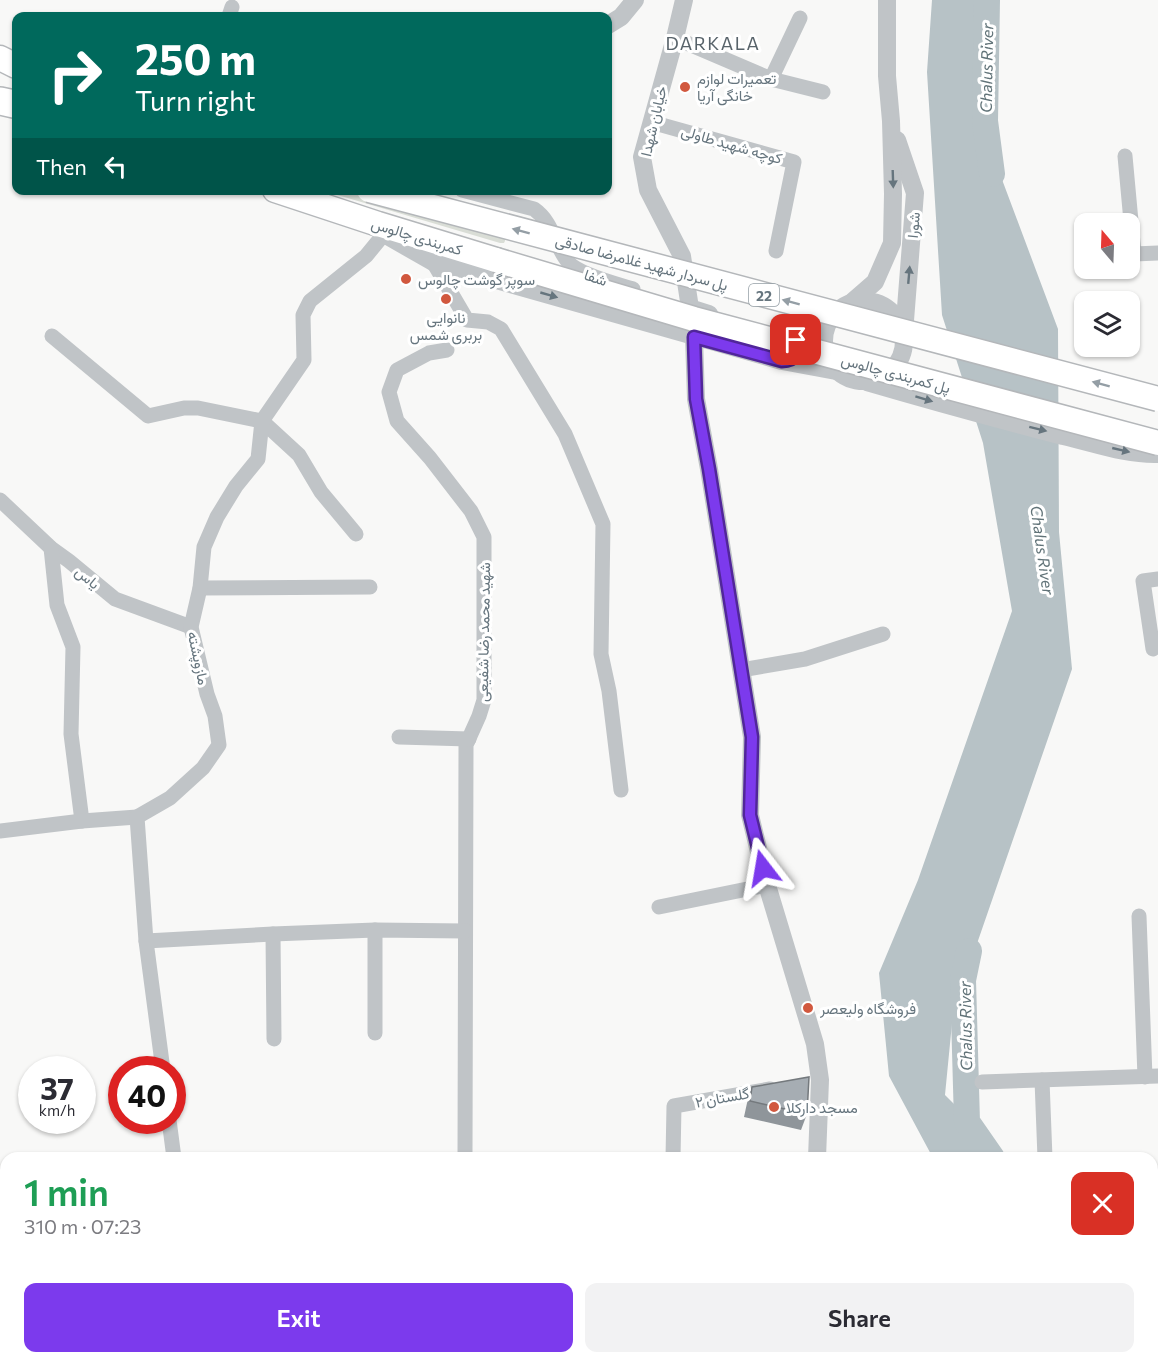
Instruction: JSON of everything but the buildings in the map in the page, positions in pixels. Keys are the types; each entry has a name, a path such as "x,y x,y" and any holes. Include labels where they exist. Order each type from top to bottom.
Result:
{"highway":[{"name":"کمربندی چالوس","path":"290,195 339,211 381,229 496,260"},
{"path":"320,195 339,211"},
{"name":"پل سردار شهید غلامرضا صادقی","path":"388,195 1158,399"},
{"name":"پل کمربندی چالوس","path":"496,260 694,319 1158,443"}],"street":[{"path":"612,23 621,17 635,0"},
{"name":"خیابان شهدا","path":"684,0 642,157 648,189 682,256 690,308"},
{"name":"شورا","path":"852,302 875,282 892,243 894,194 891,121 886,76 887,0"},
{"path":"771,79 800,18"},
{"path":"675,38 771,79 823,92"},
{"name":"شورا","path":"891,121 915,193 904,334"},
{"name":"کوچه شهید طاولی","path":"651,122 794,162 776,251"},
{"path":"1125,156 1134,254 1158,253"},
{"name":"شفا","path":"481,195 534,209 542,214 562,253 578,270 690,308"},
{"path":"261,421 304,360 303,315 310,301 366,256 381,229 433,262 782,361 836,371 851,380 867,382 991,418 1141,454 1158,454"},
{"path":"433,262 467,320 488,322 501,329 524,364 565,434 603,524 601,654 609,690 621,790"},
{"path":"836,371 826,357 823,341 827,324 837,311 852,302 869,301 885,306 898,318 904,334 904,351 897,366 884,377 867,382"},
{"path":"690,308 792,337 808,333 827,324"},
{"path":"52,336 148,416 184,408 198,408 261,421 299,455 321,492 356,534"},
{"path":"694,337 696,399 752,737 750,815 767,885 812,1034 820,1080 817,1152"},
{"path":"782,361 791,360 797,353 798,344 792,337"},
{"name":"شهید محمد رضا شفیعی","path":"447,350 429,353 397,370 389,392 397,422 430,458 464,502 484,537 484,700 466,745 465,1152"},
{"name":"مازوپشته","path":"137,817 170,798 203,768 219,745 215,716 207,694 192,627 200,588 204,547 217,517 236,486 258,459 261,421"},
{"name":"یاس","path":"0,500 51,548 115,599 192,627"},
{"path":"51,548 57,605 73,647 71,734 82,820"},
{"path":"1152,649 1143,581 1158,579"},
{"path":"200,588 370,587"},
{"path":"741,670 805,659 883,634"},
{"path":"399,737 469,739"},
{"path":"0,831 82,820 137,817 146,941 161,1056"},
{"path":"659,907 767,885"},
{"path":"982,1082 1152,1077 1139,916"},
{"path":"146,941 375,930 465,931"},
{"path":"375,930 375,1033"},
{"path":"273,934 274,1039"},
{"path":"801,1083 820,1080"},
{"path":"1042,1080 1045,1152"},
{"name":"گلستان ۲","path":"673,1152 674,1106 779,1087"},
{"path":"171,1134 173,1152"}],"shaded area":[{"path":"338,195 364,195 505,237 504,243"}],"water":[{"path":"932,0 978,0 976,110 1058,329 1059,532 1072,669 953,1013 945,1095 1002,1152 930,1152 889,1076 879,973 918,880 1012,611 983,443 942,315 927,72"}],"waterway":[{"name":"Chalus River","path":"987,0 985,121 992,174"},
{"name":"Chalus River","path":"969,951 963,980 967,1122 988,1152"}],"place":[{"name":"تعمیرات لوازم خانگی آریا","path":"685,87"},
{"name":"سوپر گوشت چالوس","path":"406,279"},
{"name":"نانوایی بربری شمس","path":"446,299"},
{"name":"فروشگاه ولیعصر","path":"808,1008"},
{"name":"مسجد دارکلا","path":"774,1107"}],"district":[{"name":"DARKALA","path":"713,43"}],"route":[{"path":"763,868 750,815 752,737 696,399 694,337 782,361 795,357 798,348 796,340"}]}
